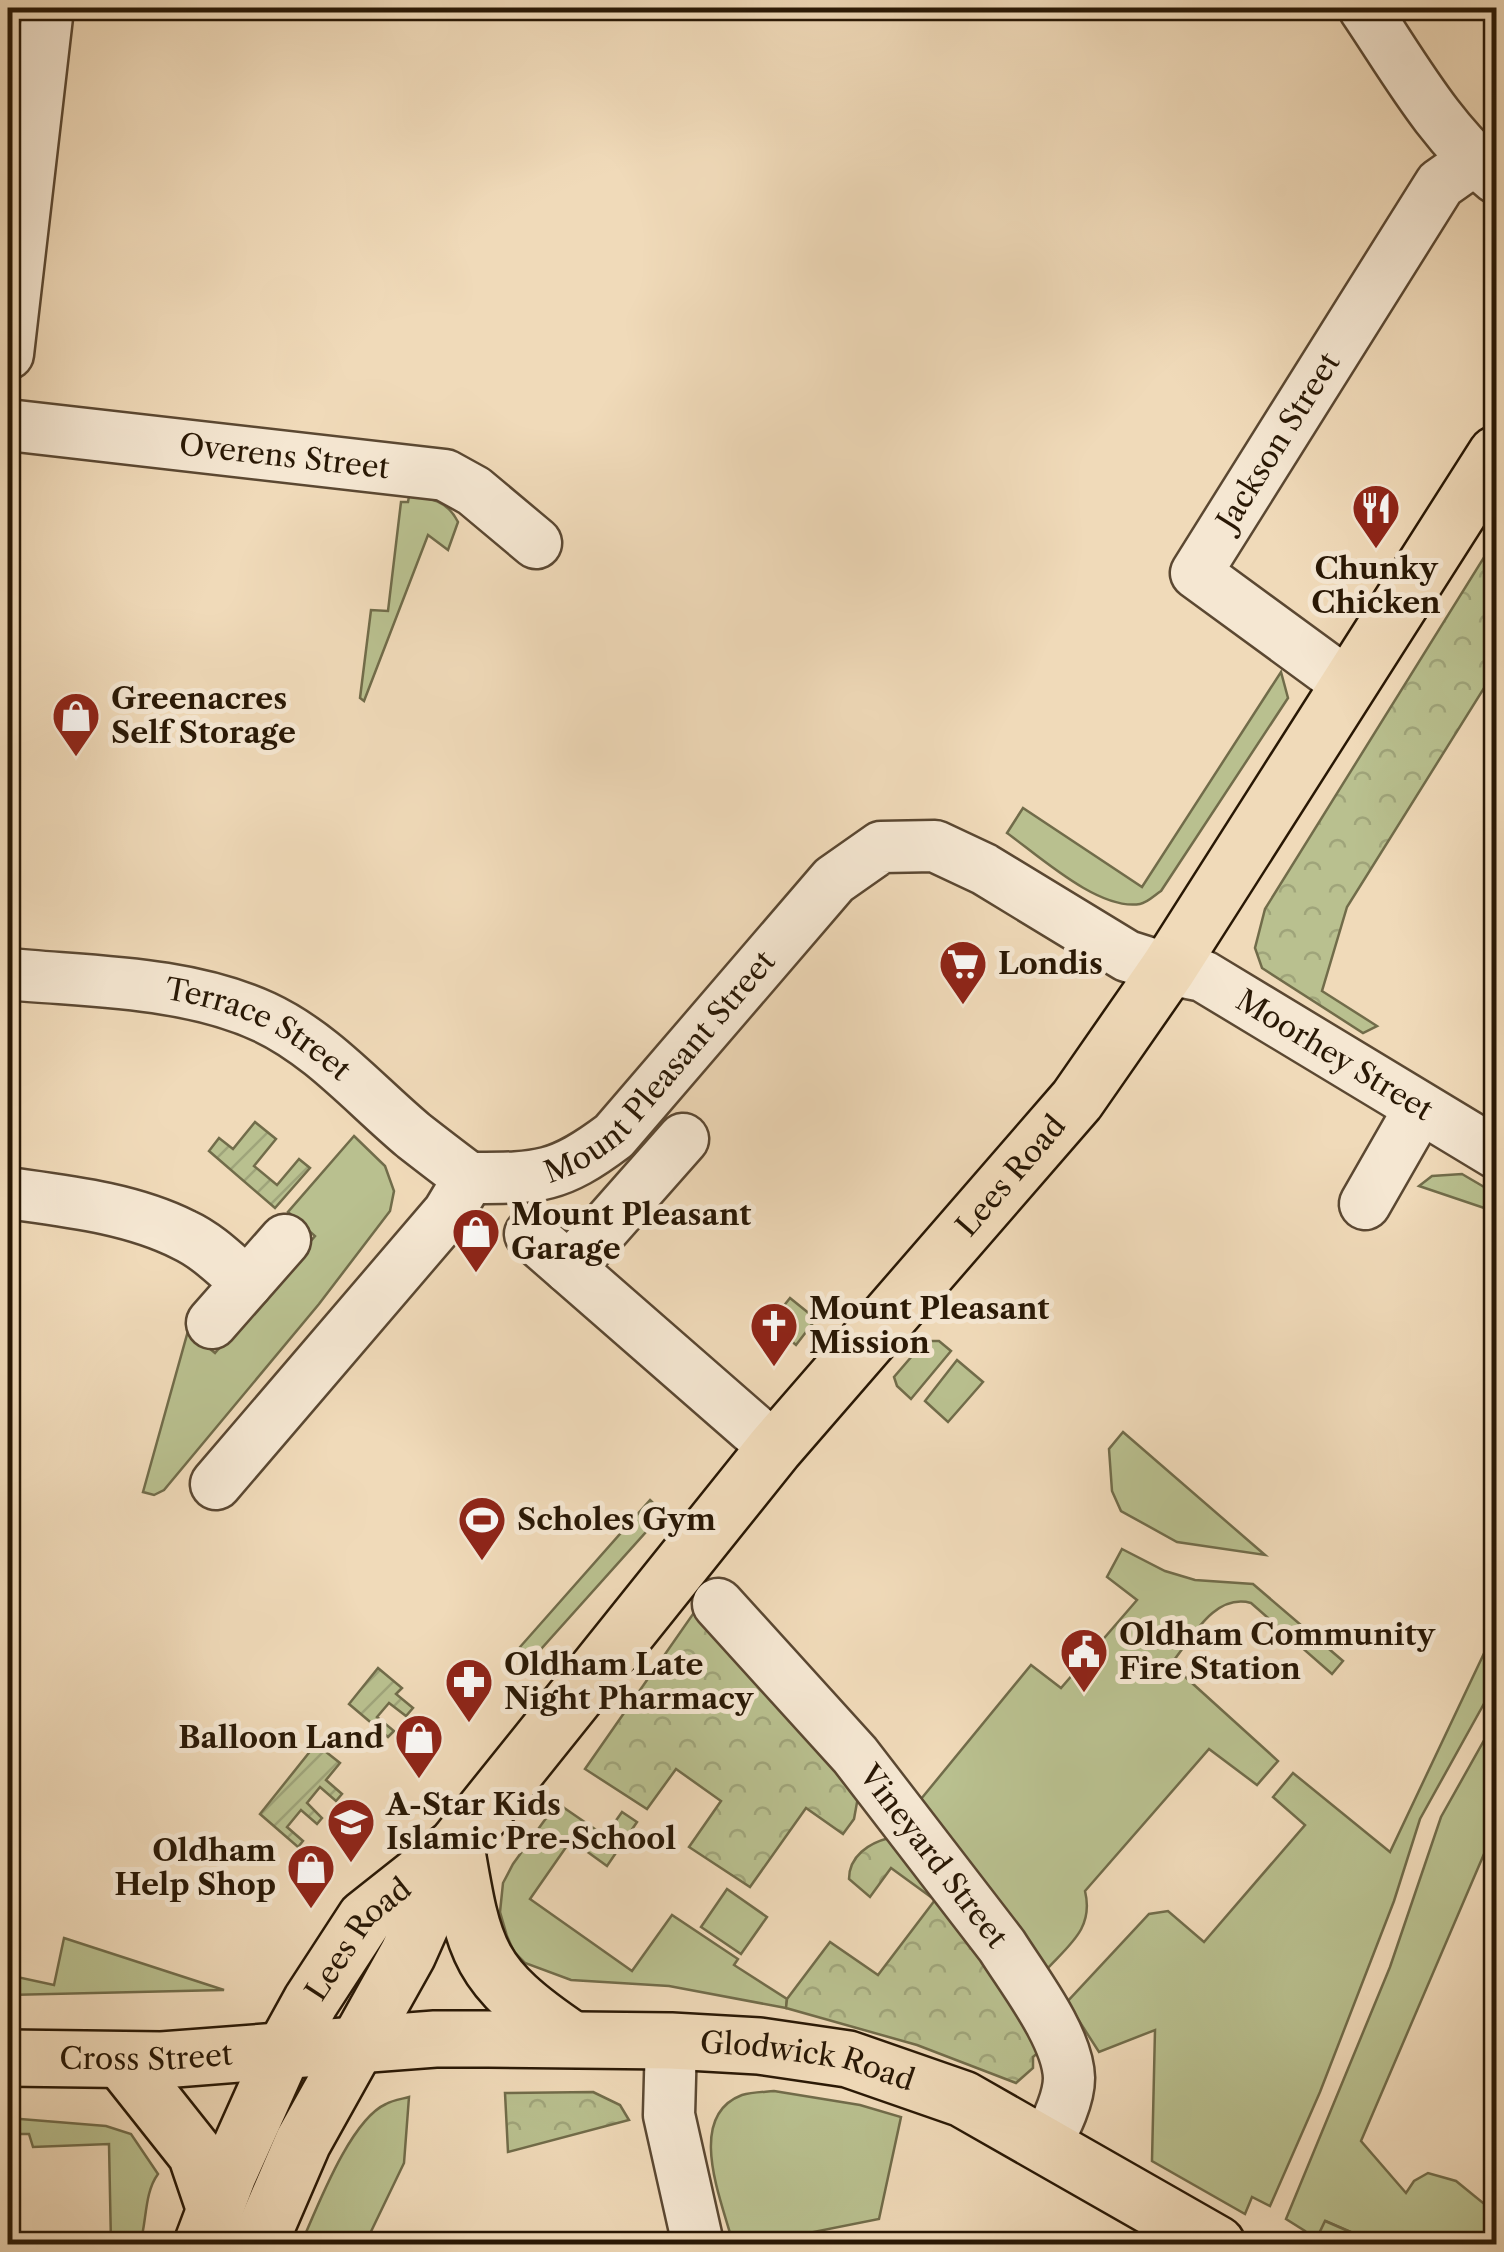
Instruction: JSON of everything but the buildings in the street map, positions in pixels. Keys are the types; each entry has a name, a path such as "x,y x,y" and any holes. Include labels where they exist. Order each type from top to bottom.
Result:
{"main road":[{"name":"Lees Road","path":"209,2227 284,2050 365,1918 456,1846 775,1448 1077,1100 1168,970 1496,454"},
{"name":"Lees Road","path":"259,2244 303,2142 408,1954 456,1846"},
{"path":"456,1846 469,1924 487,1967 529,2011 572,2039"},
{"name":"Glodwick Road","path":"358,2046 435,2039 671,2041 759,2046 848,2059 963,2099 1216,2244"},
{"name":"Lees Road","path":"284,2050 358,2046"},
{"name":"Cross Street","path":"8,2058 123,2062 284,2050"},
{"path":"123,2062 196,2154 209,2227"}],"street":[{"path":"8,354 48,8"},
{"path":"1364,8 1430,107 1485,169"},
{"name":"Jackson Street","path":"1349,684 1196,572 1440,184 1485,169"},
{"name":"Overens Street","path":"8,425 445,475 474,491 536,543"},
{"name":"Mount Pleasant Street","path":"468,1178 525,1178 556,1172 614,1136 834,880 881,847 935,846 984,868 1112,949 1168,970"},
{"name":"Moorhey Street","path":"1168,970 1203,976 1496,1152"},
{"name":"Terrace Street","path":"8,974 193,995 267,1018 312,1047 468,1178"},
{"path":"1365,1204 1420,1108"},
{"path":"569,1268 684,1140"},
{"path":"216,1484 448,1214 468,1178"},
{"path":"8,1193 146,1220 205,1247 247,1283"},
{"path":"530,1234 775,1448"},
{"path":"212,1323 286,1240"},
{"name":"Vineyard Street","path":"718,1604 855,1754 1002,1946 1022,1978 1065,2051 1069,2081 1057,2124 1046,2144"},
{"path":"671,2041 669,2115 698,2244"}],"green space":[{"path":"409,496 438,502 458,522 448,550 428,535 364,701 360,698 371,610 388,611 401,502 408,502"},
{"path":"1496,538 1496,669 1347,907 1322,991 1377,1026 1363,1033 1262,968 1255,948 1265,909"},
{"path":"1281,672 1288,698 1161,891 1148,901 1124,904 1088,891 1007,833 1023,808 1142,887"},
{"path":"255,1122 276,1139 254,1166 277,1185 299,1159 310,1168 275,1208 209,1151 219,1138 233,1149"},
{"path":"354,1136 385,1166 394,1191 390,1211 319,1304 164,1490 154,1495 143,1492 188,1331 215,1353 315,1236 288,1212"},
{"path":"1462,1174 1496,1194 1496,1212 1419,1186 1432,1176"},
{"path":"790,1298 816,1319 796,1345 770,1323"},
{"path":"925,1341 939,1341 951,1351 911,1399 897,1386 894,1377"},
{"path":"957,1360 983,1382 948,1422 925,1401"},
{"path":"1123,1432 1265,1555 1177,1542 1121,1511 1112,1491 1109,1449"},
{"path":"650,1500 663,1513 524,1668 520,1647"},
{"path":"1122,1549 1165,1571 1195,1580 1253,1584 1343,1661 1332,1674 1251,1603 1226,1605 1205,1620 1171,1664 1278,1761 1257,1785 1209,1749 1085,1891 1083,1925 1046,1970 921,1799 1031,1665 1061,1688 1137,1600 1107,1577"},
{"path":"693,1614 706,1616 860,1786 854,1819 843,1834 806,1808 750,1887 689,1847 721,1801 676,1769 647,1809 585,1769"},
{"path":"1496,1628 1496,1682 1420,1819 1394,1901 1320,2092 1270,2206 1252,2197 1245,2214 1152,2161 1155,2030 1099,2052 1067,2002 1149,1914 1168,1911 1204,1942 1305,1825 1273,1797 1293,1773 1390,1852"},
{"path":"378,1668 402,1688 396,1694 413,1708 406,1716 389,1703 377,1717 394,1731 388,1737 349,1704"},
{"path":"1496,1719 1496,1826 1361,2141 1406,2193 1414,2181 1428,2173 1456,2181 1483,2203 1496,2208 1496,2244 1378,2244 1326,2221 1314,2244 1299,2244 1305,2231 1286,2219 1390,1967 1441,1817"},
{"path":"316,1744 340,1763 326,1780 342,1794 336,1801 320,1787 307,1803 322,1818 317,1824 301,1810 287,1827 303,1841 298,1847 260,1814"},
{"path":"557,1803 605,1836 622,1812 637,1822 607,1866 571,1840 530,1899 632,1971 672,1915 738,1959 734,1965 787,1999 786,2008 669,1986 571,1980 525,1963 514,1952 500,1912 503,1883"},
{"path":"889,1838 904,1847 1044,2047 1033,2057 1033,2068 1016,2083 917,2045 786,2008 787,1999 830,1942 878,1975 935,1900 891,1868 870,1897 849,1879 852,1864 862,1852"},
{"path":"727,1889 767,1917 741,1954 701,1927"},
{"path":"64,1938 224,1990 8,1995 8,1975 54,1985"},
{"path":"774,2091 860,2105 901,2117 879,2219 753,2244 733,2244 712,2162 715,2122 725,2106 742,2095"},
{"path":"593,2092 620,2105 629,2120 508,2152 505,2093"},
{"path":"409,2097 404,2163 365,2244 301,2244 336,2167 360,2128 386,2104"},
{"path":"8,2118 106,2126 131,2134 158,2174 148,2198 140,2244 111,2244 109,2144 33,2147 29,2134 8,2134"},
{"path":"1325,2221 1378,2244 1314,2244"}],"place":[{"name":"Chunky Chicken","path":"1376,550"},
{"name":"Greenacres Self Storage","path":"76,758"},
{"name":"Londis","path":"963,1006"},
{"name":"Mount Pleasant Garage","path":"476,1274"},
{"name":"Mount Pleasant Mission","path":"774,1368"},
{"name":"Scholes Gym","path":"482,1562"},
{"name":"Oldham Community Fire Station","path":"1084,1694"},
{"name":"Oldham Late Night Pharmacy","path":"469,1724"},
{"name":"Balloon Land","path":"419,1780"},
{"name":"A-Star Kids Islamic Pre-School","path":"351,1864"},
{"name":"Oldham Help Shop","path":"311,1910"}]}
